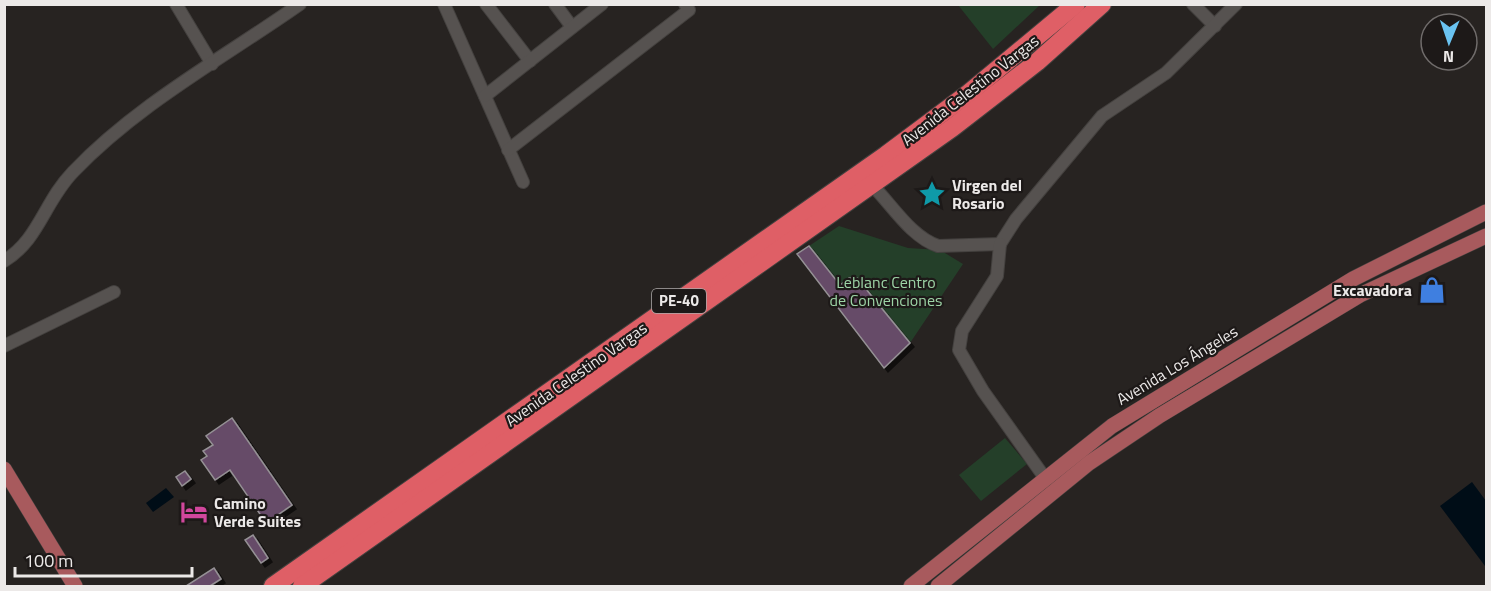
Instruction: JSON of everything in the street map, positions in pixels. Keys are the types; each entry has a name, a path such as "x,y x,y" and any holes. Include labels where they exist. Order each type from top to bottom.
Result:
{"highway":[{"name":"Avenida Celestino Vargas","path":"273,586 347,544 836,200 1076,4"},
{"name":"Avenida Celestino Vargas","path":"836,200 872,185 1002,90 1102,4"},
{"name":"Avenida Celestino Vargas","path":"302,586 347,544"}],"main road":[{"name":"Avenida Los Ángeles","path":"911,586 1112,426 1384,262 1486,212"},
{"path":"938,586 1089,463 1159,416 1360,295 1486,236"},
{"path":"4,470 75,586"}],"street":[{"path":"4,261 29,243 50,200 72,173 148,107 300,4"},
{"path":"444,4 523,183"},
{"path":"486,4 530,61"},
{"path":"555,4 573,27"},
{"path":"485,96 602,4"},
{"path":"508,150 689,10 685,4"},
{"path":"1193,4 1215,26"},
{"path":"1045,478 983,391 959,350 962,331 997,276 1000,244 1016,219 1102,116 1166,73 1236,4"},
{"path":"177,5 212,64"},
{"path":"872,185 918,236 932,244 938,246 1000,244"},
{"path":"4,346 114,292"}],"green space":[{"path":"958,5 1040,5 993,49"},
{"name":"Leblanc Centro de Convenciones","path":"839,226 908,248 940,250 963,264 910,343 884,368 797,254"},
{"path":"1005,438 1027,464 981,501 959,475"}],"shaded area":[{"path":"1472,482 1486,501 1485,566 1440,506"},
{"path":"166,488 174,497 153,512 146,503"}],"building":[{"path":"809,246 840,285 849,278 857,278 910,343 884,368 797,254"},
{"path":"232,418 292,505 266,523 230,470 215,480 201,460 207,456 203,451 213,445 206,436"},
{"path":"185,471 191,479 182,486 176,477"},
{"path":"253,535 268,558 261,563 245,540"},
{"path":"214,568 221,579 210,586 186,586"}],"place":[{"name":"Virgen del Rosario","path":"932,194"},
{"name":"Excavadora","path":"1432,290"},
{"name":"Camino Verde Suites","path":"194,512"}]}
